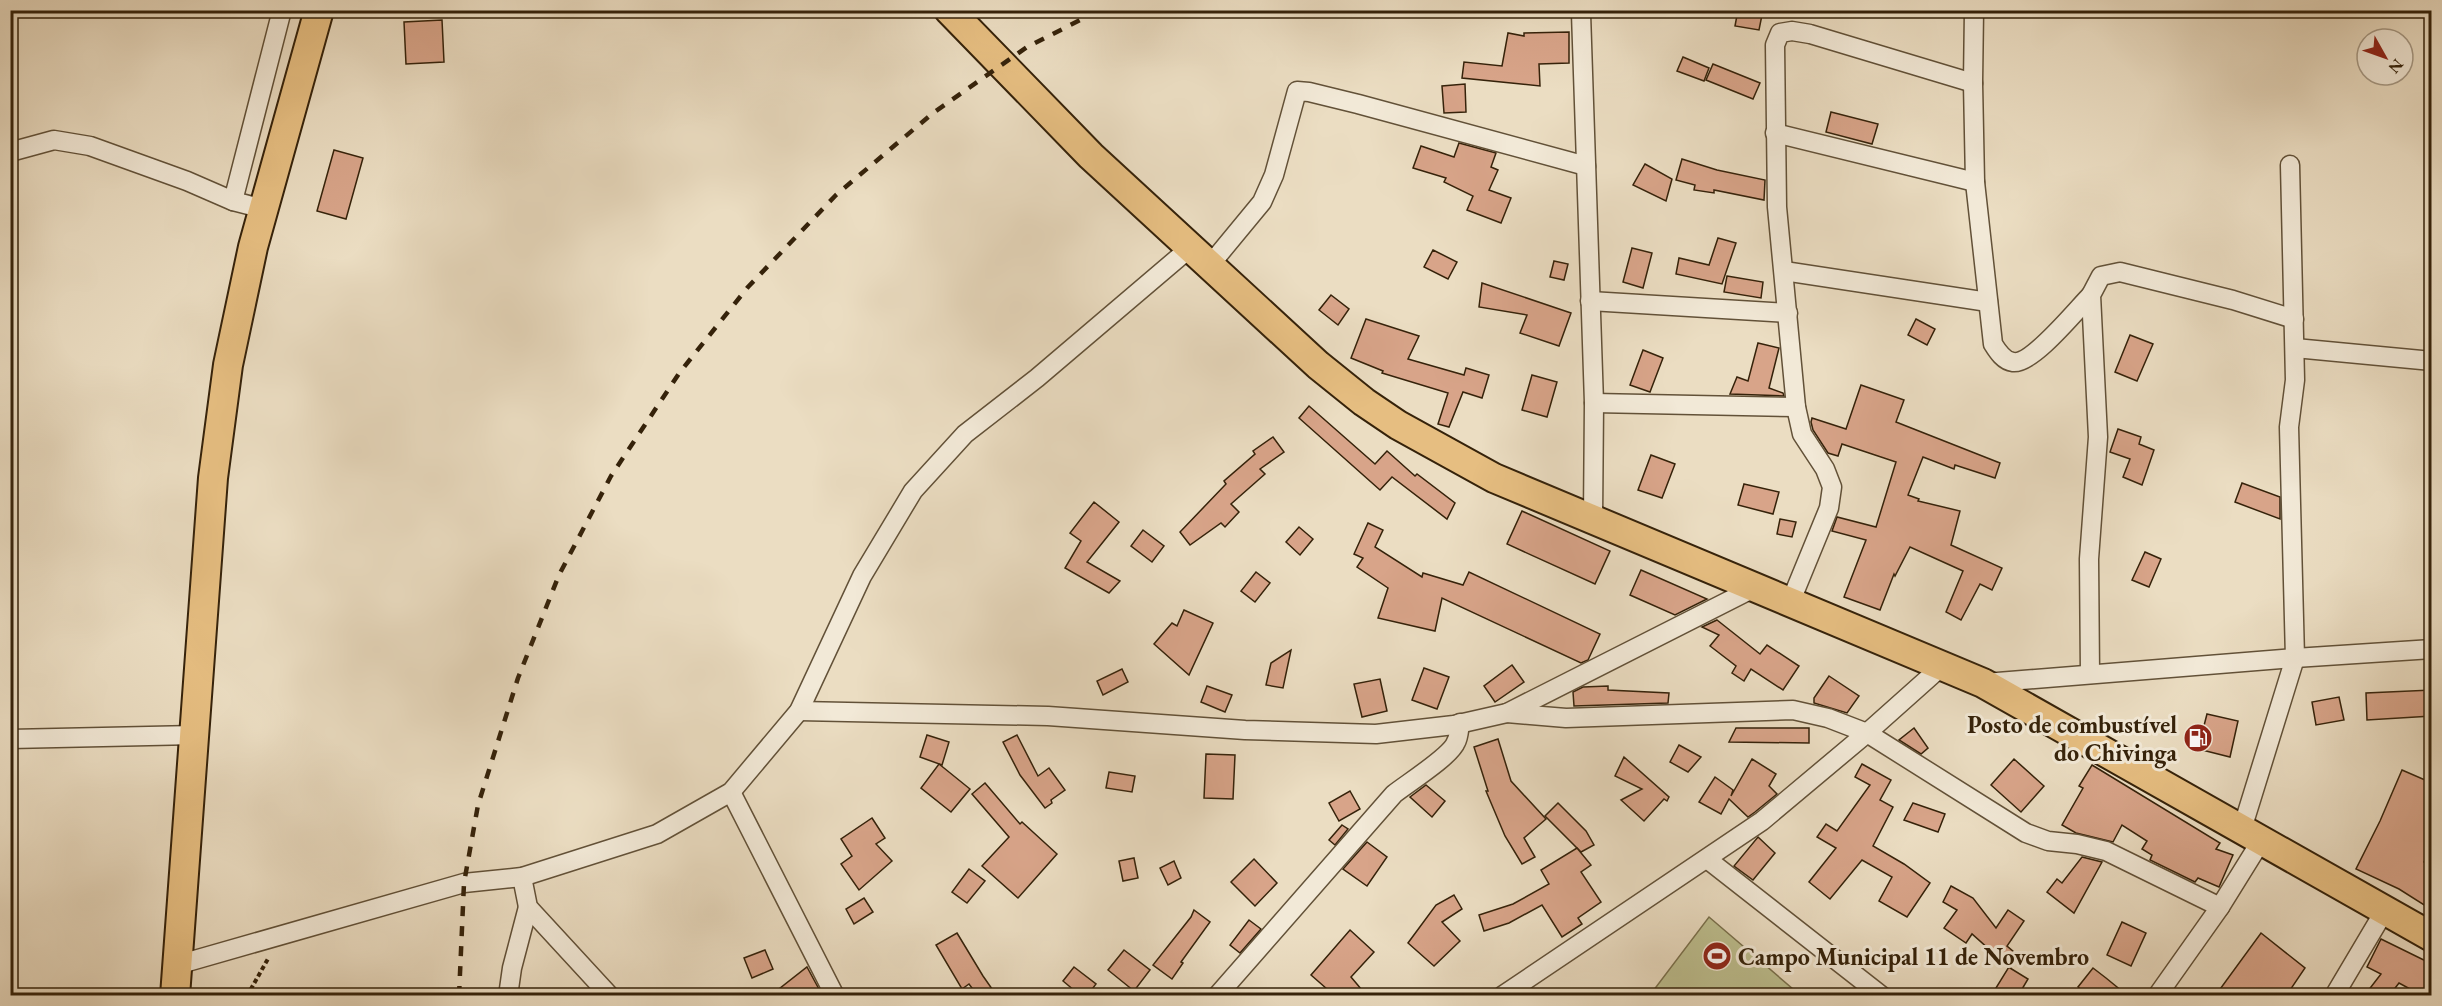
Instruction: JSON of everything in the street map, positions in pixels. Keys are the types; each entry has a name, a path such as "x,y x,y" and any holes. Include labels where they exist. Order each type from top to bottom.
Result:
{"main road":[{"path":"175,996 213,478 228,365 253,247 319,10"},
{"path":"949,10 1091,156 1318,365 1364,402 1398,425 1494,478 1983,683 2432,937"}],"street":[{"path":"233,201 282,10"},
{"path":"1974,10 1972,83 1975,182 1993,344 2001,356 2012,362 2022,362 2034,353 2091,295 2101,276 2120,272 2233,300 2294,319"},
{"path":"1581,14 1594,403 1593,519"},
{"path":"1790,603 1830,508 1832,487 1825,469 1802,434 1796,407 1777,207 1775,45 1780,33 1792,31 1810,34 1972,83"},
{"path":"177,965 464,884 522,877 657,834 731,792 800,711 862,576 913,491 965,434 1201,256 1262,202 1274,175 1298,91 1358,104 1586,166"},
{"path":"1775,133 1975,182"},
{"path":"10,152 54,140 90,146 187,181 233,201 264,209"},
{"path":"2157,996 2220,907 2252,835 2295,658 2289,427 2295,380 2290,165"},
{"path":"1784,272 1988,302"},
{"path":"2090,675 2089,559 2098,436 2091,295"},
{"path":"1590,301 1788,313"},
{"path":"2295,348 2432,361"},
{"path":"1594,403 1796,407"},
{"path":"800,711 1048,716 1245,730 1376,734 1460,723 1507,713 1754,588"},
{"path":"1983,683 2432,649"},
{"path":"1502,996 1762,821 1868,733 1941,667"},
{"path":"1507,713 1566,718 1793,710 1828,718 1868,733 2026,832 2048,841 2077,844 2106,851 2220,907"},
{"path":"1217,996 1394,794 1444,758 1456,743 1460,723"},
{"path":"10,739 195,735"},
{"path":"731,792 835,996"},
{"path":"1707,859 1882,996"},
{"path":"508,996 512,968 528,907 522,877"},
{"path":"528,907 610,996"},
{"path":"2334,996 2385,910"}],"path":[{"path":"247,996 281,934"}],"green space":[{"name":"Campo Municipal 11 de Novembro","path":"1709,917 1800,995 1650,995"}],"building":[{"path":"1738,10 1763,10 1759,30 1735,26"},
{"path":"442,20 444,62 406,64 404,22"},
{"path":"1569,32 1569,63 1539,64 1540,86 1462,78 1464,62 1502,66 1508,33 1524,36 1524,33"},
{"path":"1683,57 1709,68 1704,81 1677,71"},
{"path":"1713,64 1760,83 1753,99 1706,80"},
{"path":"1465,84 1466,112 1444,113 1442,86"},
{"path":"1831,112 1878,124 1872,144 1826,132"},
{"path":"1459,143 1496,153 1491,167 1498,170 1489,190 1511,198 1501,223 1467,210 1473,196 1444,182 1446,178 1413,168 1421,146 1454,157"},
{"path":"334,150 363,158 346,219 317,211"},
{"path":"1682,159 1717,170 1765,180 1764,200 1714,190 1714,193 1694,190 1695,185 1676,180"},
{"path":"1645,164 1672,179 1666,201 1633,185"},
{"path":"1718,238 1736,243 1722,284 1676,274 1679,258 1709,265"},
{"path":"1632,248 1652,253 1643,288 1623,282"},
{"path":"1433,250 1457,262 1448,279 1424,267"},
{"path":"1554,261 1568,264 1564,280 1550,277"},
{"path":"1727,276 1763,282 1761,298 1724,292"},
{"path":"1482,283 1571,313 1559,346 1520,333 1527,315 1479,307"},
{"path":"1331,295 1349,309 1338,325 1319,310"},
{"path":"1366,319 1419,336 1408,359 1464,375 1466,368 1489,375 1482,398 1463,392 1449,427 1438,424 1448,393 1382,373 1383,371 1351,358"},
{"path":"1916,319 1935,329 1927,345 1908,335"},
{"path":"2130,335 2153,344 2137,381 2115,372"},
{"path":"1758,343 1779,348 1769,388 1783,393 1784,396 1730,394 1737,377 1748,381"},
{"path":"1643,350 1663,358 1650,392 1630,385"},
{"path":"1532,375 1557,382 1547,417 1522,410"},
{"path":"1861,385 1904,400 1896,422 2000,463 1995,478 1955,465 1954,469 1923,457 1908,495 1919,499 1918,501 1960,511 1951,545 2002,568 1992,590 1980,584 1961,620 1946,612 1963,571 1910,547 1895,576 1894,574 1880,610 1844,597 1866,540 1832,531 1837,517 1876,527 1896,462 1842,444 1838,456 1828,453 1813,430 1811,422 1812,418 1846,429"},
{"path":"1309,406 1375,464 1387,451 1415,476 1417,474 1455,503 1447,519 1392,477 1380,490 1299,418"},
{"path":"2118,429 2141,437 2139,444 2154,450 2142,485 2123,477 2130,459 2110,452"},
{"path":"1273,437 1284,452 1260,469 1265,474 1231,504 1239,512 1225,527 1221,523 1190,545 1180,532 1226,484 1224,481 1255,454 1253,451"},
{"path":"1651,455 1675,464 1662,498 1638,490"},
{"path":"2242,483 2280,497 2280,519 2235,502"},
{"path":"1744,484 1779,492 1773,514 1738,505"},
{"path":"1094,502 1119,522 1087,562 1120,581 1109,593 1065,568 1081,541 1070,533"},
{"path":"1522,511 1610,551 1595,584 1507,544"},
{"path":"1780,519 1796,522 1792,537 1777,534"},
{"path":"1368,523 1383,530 1375,547 1422,577 1423,573 1463,585 1469,572 1600,634 1588,660 1581,663 1442,598 1435,631 1378,618 1388,588 1357,567 1363,558 1354,554"},
{"path":"1299,527 1313,539 1300,555 1286,542"},
{"path":"1143,530 1164,546 1152,562 1131,546"},
{"path":"2145,552 2161,559 2149,587 2132,580"},
{"path":"1641,570 1707,599 1675,615 1630,595"},
{"path":"1256,572 1270,583 1255,602 1241,591"},
{"path":"1184,610 1213,623 1189,675 1154,644 1172,623 1177,626"},
{"path":"1717,620 1760,654 1767,645 1799,666 1783,690 1751,669 1744,681 1732,673 1736,666 1710,646 1719,635 1702,627"},
{"path":"1291,650 1283,688 1266,685 1271,663"},
{"path":"1512,665 1524,682 1495,702 1484,686"},
{"path":"1424,668 1449,677 1437,709 1412,700"},
{"path":"1122,669 1128,682 1103,695 1097,681"},
{"path":"1829,676 1859,696 1847,713 1814,703 1814,698"},
{"path":"1380,679 1387,711 1362,717 1354,684"},
{"path":"1207,686 1232,695 1225,712 1201,702"},
{"path":"1608,686 1608,690 1669,693 1668,703 1574,706 1573,692 1583,687"},
{"path":"2432,690 2432,716 2367,720 2366,693"},
{"path":"2339,697 2344,720 2316,725 2312,702"},
{"path":"2207,714 2238,721 2230,757 2198,749"},
{"path":"1736,728 1809,728 1809,743 1729,742"},
{"path":"1914,728 1928,748 1921,754 1899,740"},
{"path":"927,735 949,742 942,765 920,757"},
{"path":"1017,735 1038,776 1049,768 1065,790 1051,800 1052,803 1045,808 1020,775 1003,742"},
{"path":"1498,739 1511,781 1546,819 1524,838 1535,857 1522,864 1505,836 1486,791 1488,791 1474,747"},
{"path":"1679,745 1701,757 1688,772 1670,762"},
{"path":"1206,754 1235,755 1233,799 1204,798"},
{"path":"1624,757 1669,797 1667,801 1664,799 1644,821 1621,800 1642,789 1615,776"},
{"path":"1752,759 1776,774 1769,786 1777,794 1755,812 1748,817 1729,799 1721,814 1699,802 1715,777 1733,790 1731,796"},
{"path":"2014,759 2044,786 2021,812 1991,785"},
{"path":"939,764 970,789 951,812 921,788"},
{"path":"1862,764 1891,780 1880,800 1893,807 1873,846 1930,883 1907,917 1879,901 1892,877 1862,860 1830,899 1809,882 1836,848 1817,837 1826,824 1837,831 1870,785 1855,777"},
{"path":"2092,765 2220,843 2216,849 2233,855 2219,887 2198,878 2195,882 2150,860 2152,855 2142,849 2147,841 2122,825 2113,842 2076,833 2062,825 2083,788 2079,786"},
{"path":"2402,770 2432,783 2432,846 2424,862 2432,866 2432,910 2399,889 2356,869"},
{"path":"1109,772 1135,776 1132,792 1106,788"},
{"path":"985,783 1020,824 1022,822 1057,854 1018,898 982,866 1009,837 972,794"},
{"path":"1426,785 1445,801 1432,817 1410,797"},
{"path":"1350,791 1360,809 1339,821 1329,803"},
{"path":"1558,803 1586,831 1594,845 1581,852 1545,816"},
{"path":"1913,803 1945,814 1938,832 1904,820"},
{"path":"872,818 885,838 876,844 892,861 859,890 841,864 852,856 841,839"},
{"path":"1342,825 1348,829 1335,845 1329,840"},
{"path":"1758,837 1775,853 1753,880 1734,866"},
{"path":"1367,842 1387,857 1367,886 1343,869"},
{"path":"1577,848 1591,865 1581,872 1601,902 1578,918 1582,924 1562,937 1542,905 1509,923 1484,931 1479,915 1513,904 1549,884 1541,870"},
{"path":"2082,857 2102,862 2074,913 2047,892 2057,879 2062,883"},
{"path":"1134,858 1138,878 1123,881 1119,861"},
{"path":"1254,859 1277,883 1255,906 1231,882"},
{"path":"1174,861 1181,878 1168,885 1160,868"},
{"path":"969,869 985,881 967,903 952,892"},
{"path":"1951,886 1973,898 1996,928 2008,910 2024,921 2007,946 2020,957 2010,968 2028,979 2018,996 1991,996 2009,967 1972,934 1966,943 1944,928 1957,910 1943,902"},
{"path":"1454,895 1462,909 1442,922 1460,941 1434,966 1408,943 1436,905"},
{"path":"864,898 873,912 854,924 846,909"},
{"path":"1194,910 1210,922 1181,962 1183,963 1172,979 1153,965"},
{"path":"1249,920 1261,929 1240,953 1230,945"},
{"path":"2122,922 2146,933 2131,966 2107,955"},
{"path":"1350,930 1374,952 1351,977 1367,996 1335,996 1311,975"},
{"path":"957,933 997,996 978,996 969,984 962,989 936,945"},
{"path":"2261,933 2305,968 2286,996 2215,996"},
{"path":"2381,939 2432,964 2432,996 2423,996 2399,983 2389,996 2364,996 2381,974 2367,967"},
{"path":"765,950 773,969 752,978 744,958"},
{"path":"1124,950 1150,970 1134,991 1108,970"},
{"path":"807,967 820,991 814,996 770,996"},
{"path":"1074,967 1096,984 1087,996 1081,996 1063,981"},
{"path":"2093,968 2128,996 2089,996 2078,987"}],"railway":[{"path":"459,996 464,883 478,805 518,678 559,575 611,476 680,372 748,287 836,195 933,113 1027,47 1100,10"}],"place":[{"name":"Posto de combustível do Chivinga","path":"2198,738"},
{"name":"Campo Municipal 11 de Novembro","path":"1717,956"}]}
